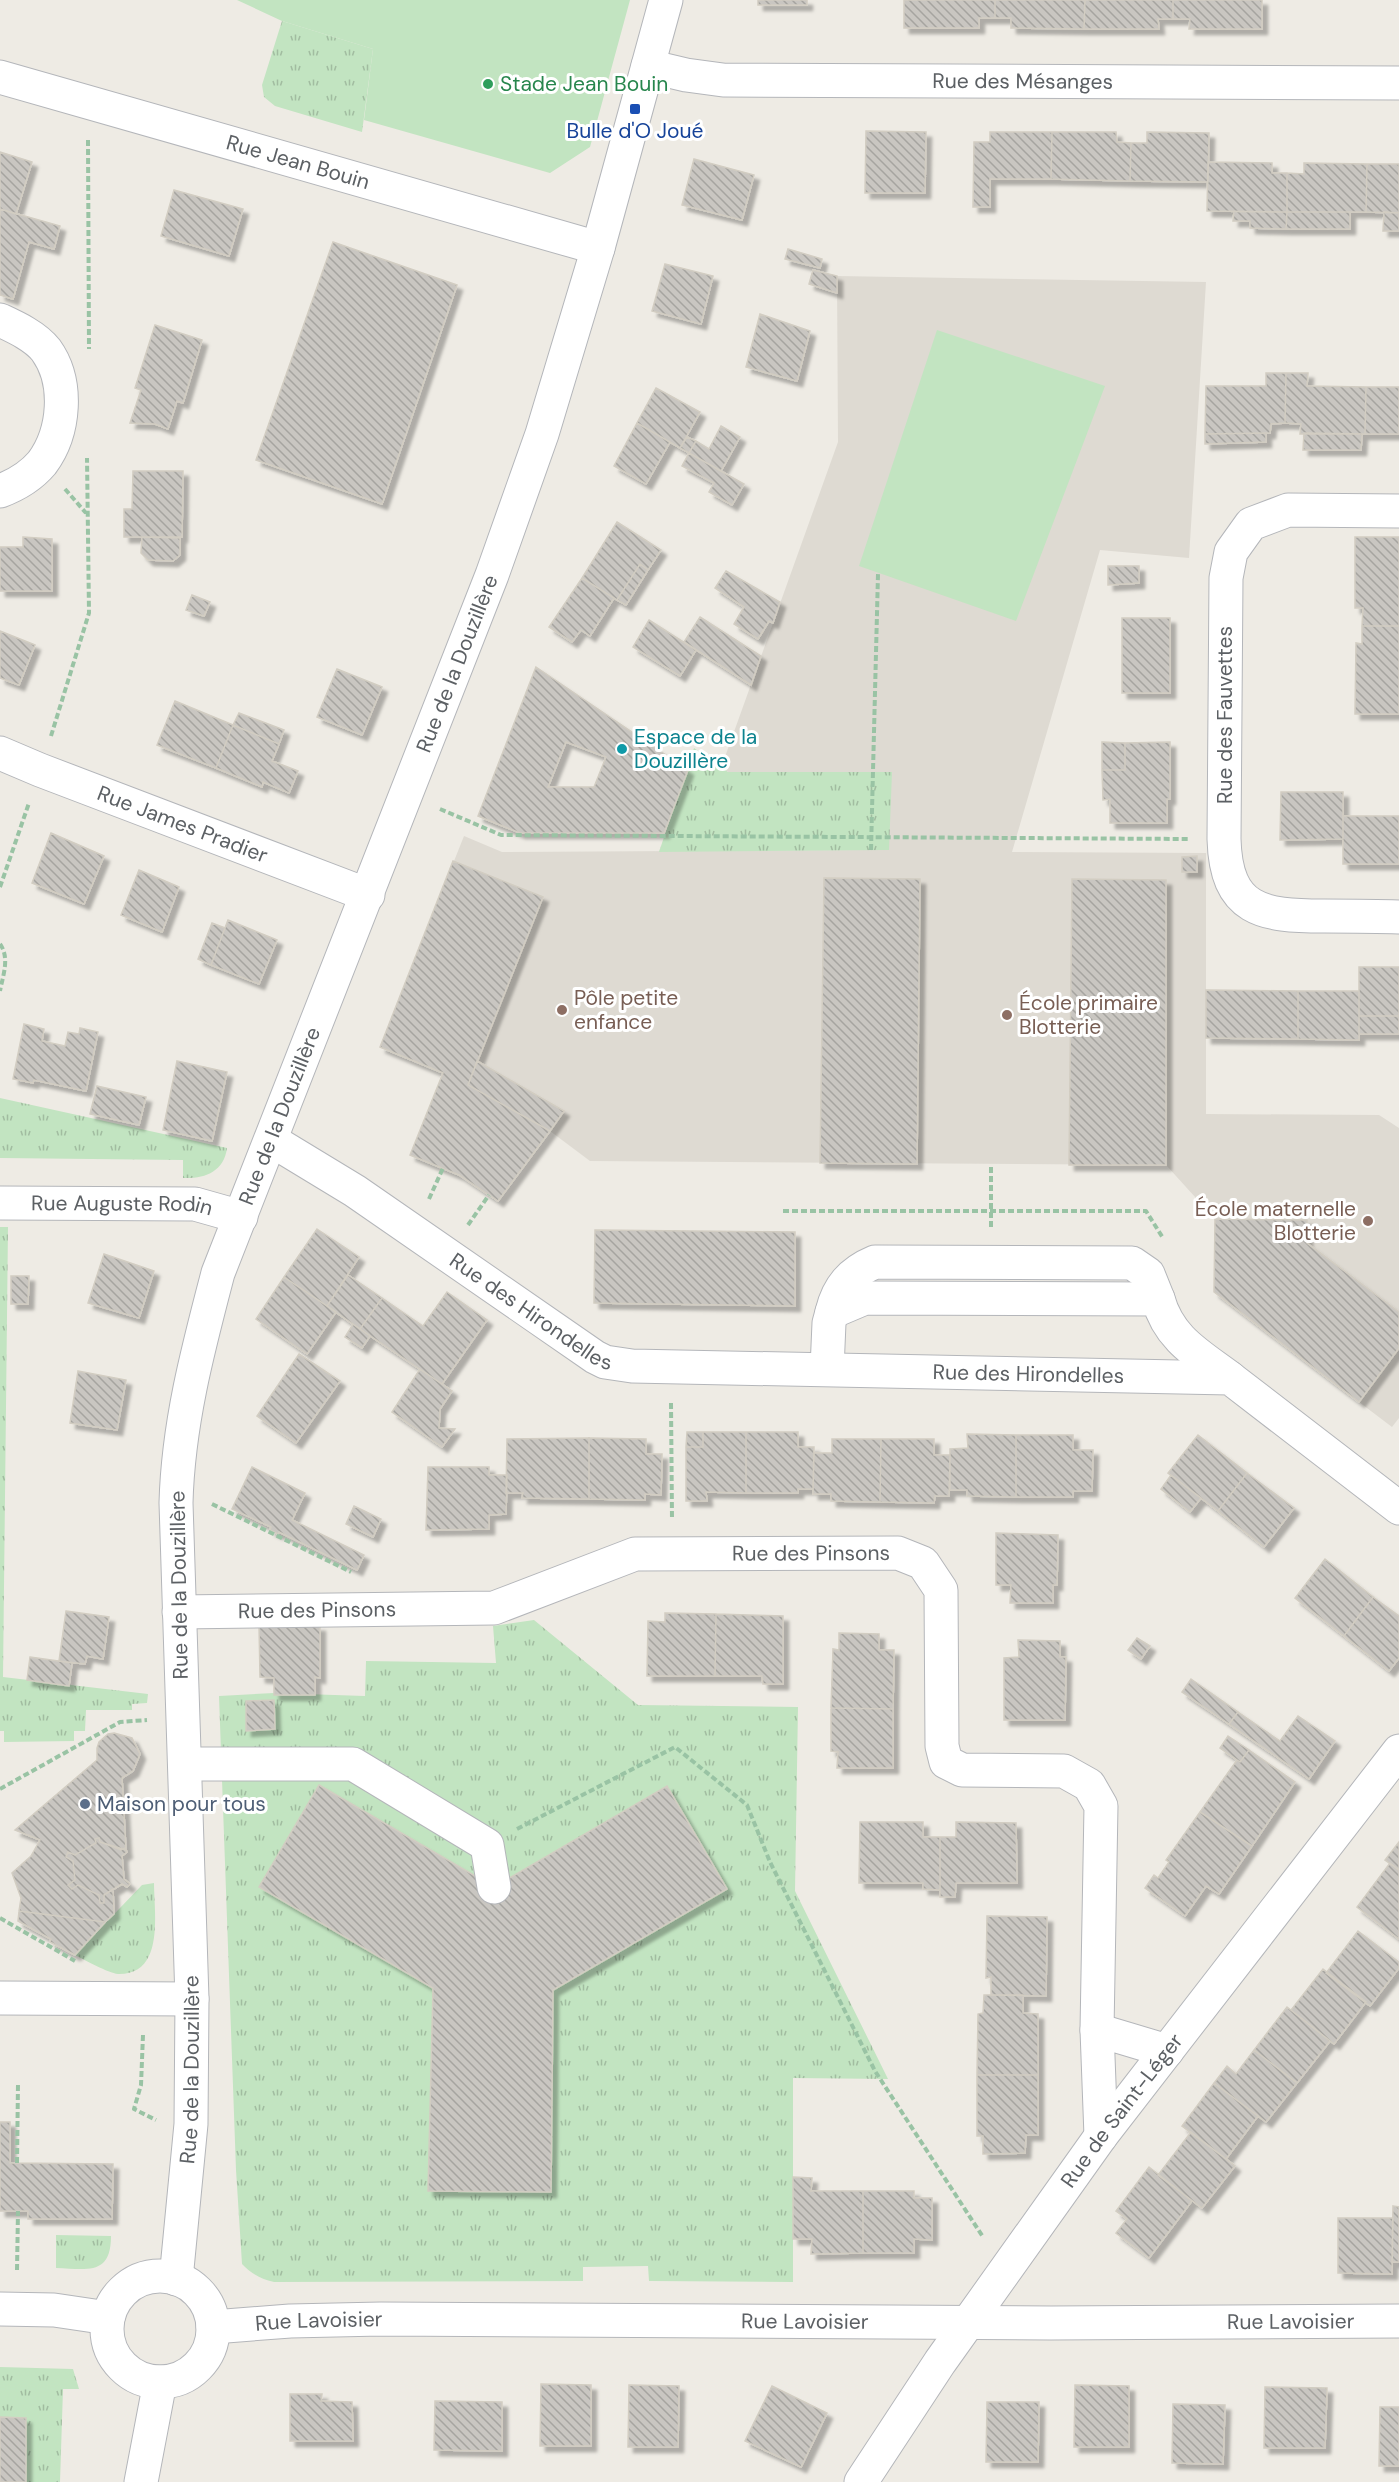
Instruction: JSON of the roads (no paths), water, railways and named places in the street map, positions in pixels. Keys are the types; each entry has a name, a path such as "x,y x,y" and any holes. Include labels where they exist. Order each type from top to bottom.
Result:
{"street":[{"name":"Rue de la Douzillère","path":"176,2279 191,2124 192,2000 179,1612 177,1465 192,1374 218,1273 492,575 542,434 598,248 666,0"},
{"name":"Rue des Mésanges","path":"648,66 686,75 723,80 1399,83"},
{"name":"Rue Jean Bouin","path":"0,77 598,248"},
{"path":"0,320 19,329 44,348 59,374 61,400 54,441 42,463 28,477 0,491"},
{"name":"Rue des Fauvettes","path":"1399,511 1287,510 1251,524 1231,552 1226,578 1224,839 1224,863 1229,878 1238,893 1267,913 1288,916 1399,916"},
{"name":"Rue James Pradier","path":"0,753 368,895"},
{"name":"Rue des Hirondelles","path":"271,1140 355,1191 596,1357 619,1365 1230,1378"},
{"name":"Rue Auguste Rodin","path":"0,1203 195,1204 241,1217"},
{"path":"827,1369 829,1323 843,1284 862,1268 875,1262 1132,1263 1148,1274 1168,1325 1180,1340 1399,1508"},
{"name":"Rue des Pinsons","path":"179,1612 494,1608 635,1554 898,1553 923,1563 941,1590 942,1746 946,1762 962,1770 1064,1771 1089,1785 1101,1806 1097,2030 1101,2136"},
{"name":"Rue de Saint-Léger","path":"861,2482 969,2322 1101,2136 1399,1751"},
{"path":"185,1764 354,1764 487,1845 494,1887"},
{"path":"0,1998 192,2000"},
{"path":"1097,2030 1167,2051"},
{"path":"151,2278 176,2279 196,2291 210,2313 213,2327 211,2344 204,2359 191,2372 176,2379 160,2382 143,2379 127,2371 116,2359 109,2343 108,2318 119,2296 133,2284 151,2278"},
{"path":"0,2308 54,2310 108,2318"},
{"name":"Rue Lavoisier","path":"213,2327 290,2321 381,2319 969,2322 1399,2321"},
{"path":"141,2482 160,2382"}],"place":[{"name":"Stade Jean Bouin","path":"488,84"},
{"name":"Bulle d'O Joué","path":"635,109"},
{"name":"Espace de la Douzillère","path":"622,749"},
{"name":"Pôle petite enfance","path":"562,1010"},
{"name":"École primaire Blotterie","path":"1007,1015"},
{"name":"École maternelle Blotterie","path":"1368,1221"},
{"name":"Maison pour tous","path":"85,1804"}]}
